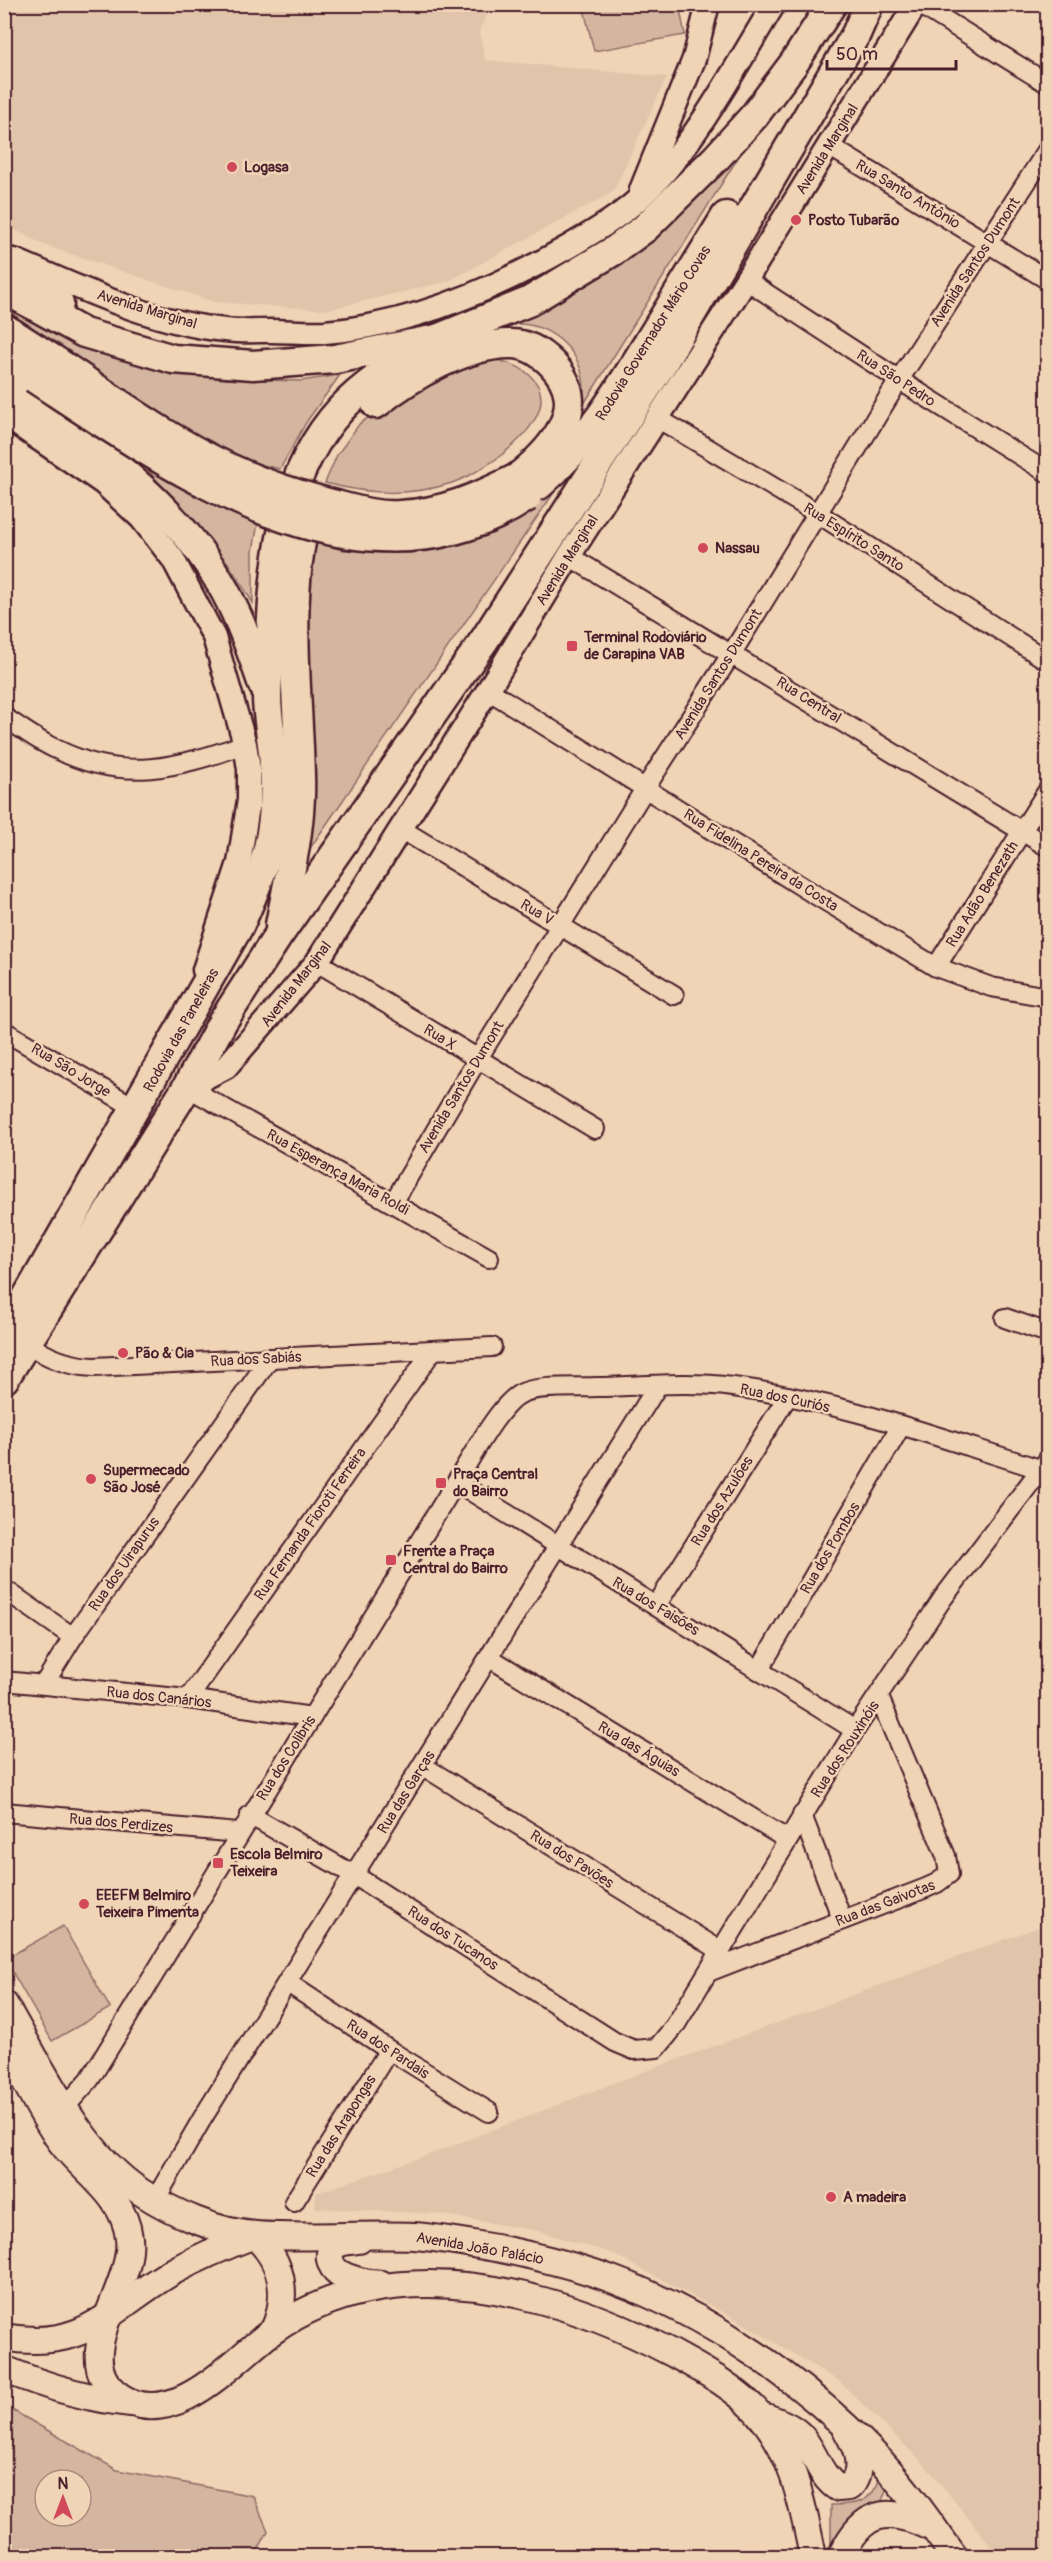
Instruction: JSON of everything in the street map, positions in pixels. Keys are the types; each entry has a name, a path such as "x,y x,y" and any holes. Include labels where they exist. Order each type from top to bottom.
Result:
{"main road":[{"path":"794,63 811,4"},
{"path":"4,290 84,333 173,359 253,365 335,359 437,339 528,302 615,250 645,228 716,158 754,116 794,63 832,4"},
{"name":"Rodovia Governador Mário Covas","path":"522,488 558,469 627,377 858,4"},
{"path":"11,1357 187,1088 223,1021 278,936 485,639 662,364 856,34 869,4"},
{"path":"4,258 109,340"},
{"path":"4,328 44,369"},
{"path":"267,698 272,598 277,557 284,519 304,465 316,442 342,409 369,384 437,339"},
{"path":"4,360 44,369 230,469 304,496 350,508 382,515 400,515 452,507 522,488 559,435 567,417 568,404 565,385 555,368 543,355 527,346 513,344 462,354 390,392 361,416 342,437 328,459 318,480 300,548 295,643 300,798 292,862 278,936"},
{"path":"4,388 60,424 115,466 157,500 184,530 225,592 249,643 267,698"},
{"name":"Rodovia das Paneleiras","path":"11,1357 136,1109 239,926 263,870 274,824 275,797 274,762 267,698"},
{"name":"Avenida João Palácio","path":"4,2004 58,2115 74,2157 111,2194 126,2223 130,2245 129,2257 98,2348 100,2370 105,2380 121,2397 142,2404 167,2404 190,2395 225,2372 274,2330 304,2312 346,2295 378,2288 411,2285 475,2288 512,2293 574,2309 656,2344 715,2378 760,2415 782,2450 796,2484 813,2556"},
{"name":"Avenida João Palácio","path":"4,2042 58,2115 127,2182 155,2200 196,2219 254,2235 417,2236 535,2256 613,2279 653,2296 717,2330 765,2362 843,2424 878,2457 954,2556"},
{"path":"4,2337 33,2340 61,2338 87,2330 171,2273 254,2235 272,2254 281,2278 282,2304 274,2330"},
{"path":"411,2285 365,2283 341,2274 332,2266 330,2254 334,2247 344,2242 417,2236"},
{"path":"4,2369 78,2394 106,2401 142,2404"},
{"path":"760,2415 782,2422 800,2435 825,2477 835,2486 843,2488 849,2487 856,2479 859,2464 855,2447 843,2424"},
{"path":"841,2556 859,2527 877,2517 901,2514 934,2528"}],"street":[{"path":"636,202 694,59 708,4"},
{"name":"Avenida Marginal","path":"4,258 110,300 162,317 225,330 325,332 383,322 436,308 494,285 575,243 636,202 672,163 689,140 774,4"},
{"path":"918,4 1047,84"},
{"name":"Avenida Marginal","path":"187,1088 226,1067 317,962 488,690 569,556 746,280 918,4"},
{"name":"Rua Santo Antônio","path":"829,146 1047,280"},
{"name":"Avenida Santos Dumont","path":"393,1203 560,925 732,653 899,380 1047,149"},
{"name":"Rua São Pedro","path":"746,280 1047,473"},
{"path":"4,415 104,483 141,518 173,559 214,637 245,744 249,769 249,800 239,863 190,1014"},
{"name":"Rua Espírito Santo","path":"657,418 817,513 1047,661"},
{"name":"Rua Central","path":"569,556 732,653 1047,847"},
{"name":"Rua Fidelina Pereira da Costa","path":"488,690 809,891 936,967 991,987 1047,997"},
{"path":"4,717 55,749 84,761 122,769 181,765 245,744"},
{"name":"Rua Adão Benezath","path":"936,967 1047,790"},
{"name":"Rua V","path":"401,828 674,995"},
{"name":"Rua X","path":"317,962 477,1060 596,1129"},
{"name":"Rua São Jorge","path":"4,1031 136,1109"},
{"name":"Rua Esperança Maria Roldi","path":"187,1088 489,1258"},
{"path":"1005,1318 1047,1333"},
{"name":"Rua dos Sabiás","path":"11,1357 48,1357 81,1367 492,1347"},
{"name":"Rua Fernanda Fioroti Ferreira","path":"188,1699 433,1350"},
{"name":"Rua dos Uirapurus","path":"44,1684 73,1637 270,1358"},
{"name":"Rua dos Curiós","path":"522,1393 551,1389 658,1385 730,1386 788,1396 1044,1465"},
{"name":"Rua das Garças","path":"155,2200 202,2119 658,1385"},
{"name":"Rua dos Colibris","path":"58,2115 90,2079 238,1833 504,1407 522,1393"},
{"name":"Rua dos Azulões","path":"656,1606 788,1396"},
{"name":"Rua dos Pombos","path":"759,1670 901,1426"},
{"name":"Rua dos Rouxinóis","path":"657,2048 662,2045 675,2026 855,1730 943,1598 1044,1465"},
{"name":"Rua dos Faisões","path":"456,1482 855,1730"},
{"path":"4,1589 73,1637"},
{"name":"Rua das Águias","path":"490,1658 788,1840"},
{"name":"Rua dos Canários","path":"4,1681 188,1699 312,1717"},
{"name":"Rua das Gaivotas","path":"708,1972 931,1886 949,1874 946,1856 879,1697"},
{"name":"Rua dos Pavões","path":"423,1766 721,1952"},
{"name":"Rua dos Perdizes","path":"4,1812 238,1833"},
{"name":"Rua dos Tucanos","path":"250,1815 354,1875 615,2042 634,2050 646,2051 657,2048"},
{"path":"802,1815 842,1919"},
{"name":"Rua dos Pardais","path":"288,1983 389,2050 489,2112"},
{"name":"Rua das Arapongas","path":"294,2202 389,2050"}],"shaded area":[{"path":"4,5 493,5 479,30 485,60 667,77 613,192 449,281 326,310 214,302 44,245 5,225"},
{"path":"583,5 679,5 685,35 594,51"},
{"path":"744,148 582,407 584,385 580,368 575,357 560,340 550,333 528,325 516,324 489,330 694,199"},
{"path":"4,304 87,348 144,366 227,379 301,381 340,375 307,421 280,469 254,463 196,436 5,312"},
{"path":"493,359 513,365 530,375 538,386 541,401 537,416 527,431 497,458 465,478 420,490 372,492 325,483 337,455 360,423 439,373"},
{"path":"147,469 201,499 258,523 253,551 253,603 228,563"},
{"path":"564,478 291,876 309,541 343,550 375,551 440,546 487,530"},
{"name":"A madeira","path":"1047,1924 1047,2556 999,2556 925,2465 839,2381 732,2317 611,2253 538,2231 439,2214 315,2208 316,2193 428,2155 619,2081"},
{"path":"63,1926 110,2008 52,2041 5,1959"},
{"path":"5,2406 117,2470 253,2496 268,2531 255,2556 5,2556"},
{"path":"880,2478 886,2490 882,2501 856,2514 831,2545 831,2505 855,2503 867,2498"}],"place":[{"name":"Logasa","path":"232,167"},
{"name":"Posto Tubarão","path":"796,220"},
{"name":"Nassau","path":"703,548"},
{"name":"Terminal Rodoviário de Carapina VAB","path":"572,646"},
{"name":"Pão & Cia","path":"123,1353"},
{"name":"Supermecado São José","path":"91,1479"},
{"name":"Praça Central do Bairro","path":"441,1483"},
{"name":"Frente a Praça Central do Bairro","path":"391,1560"},
{"name":"Escola Belmiro Teixeira","path":"218,1863"},
{"name":"EEEFM Belmiro Teixeira Pimenta","path":"84,1904"},
{"name":"A madeira","path":"831,2197"}]}
